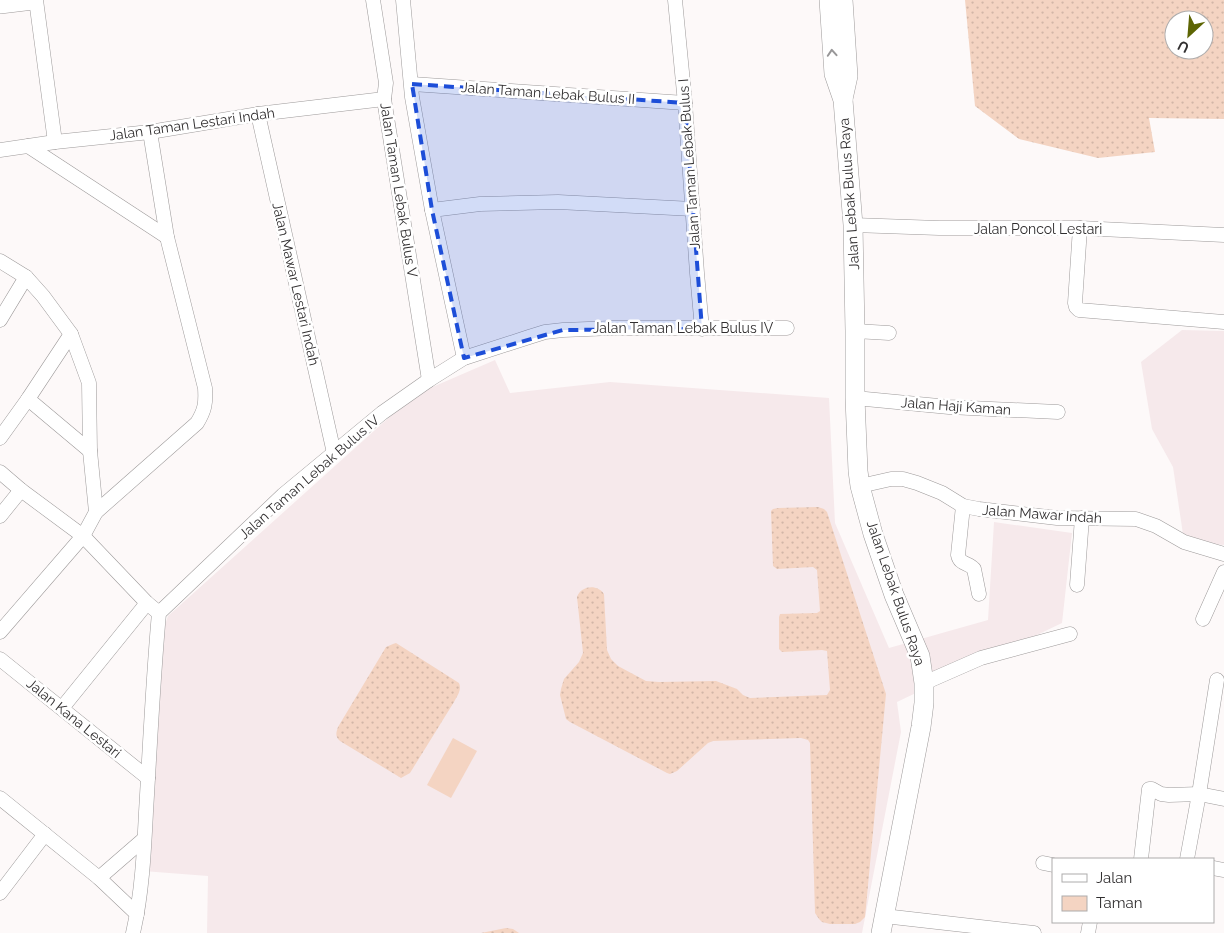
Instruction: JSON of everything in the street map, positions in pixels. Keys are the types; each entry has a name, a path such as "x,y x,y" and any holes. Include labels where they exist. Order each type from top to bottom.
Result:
{"main road":[{"path":"0,4 34,0"},
{"name":"Jalan Lebak Bulus Raya","path":"829,0 834,74 843,100 853,225 855,398 860,486 873,534 894,595 920,656 924,683 921,728 882,924"},
{"name":"Jalan Lebak Bulus Raya","path":"843,100 848,76 844,0"}],"street":[{"path":"34,0 55,142"},
{"name":"Jalan Taman Lebak Bulus V","path":"373,0 386,84 384,99 429,380"},
{"name":"Jalan Taman Lebak Bulus V","path":"402,0 412,98 432,210 464,358"},
{"name":"Jalan Taman Lebak Bulus I","path":"675,0 685,103 702,328"},
{"name":"Jalan Taman Lebak Bulus II","path":"412,84 685,103"},
{"name":"Jalan Taman Lestari Indah","path":"0,150 150,132 258,114 384,99"},
{"name":"Jalan Mawar Lestari Indah","path":"258,114 334,453"},
{"path":"0,632 83,536 96,512 197,423 203,414 206,402 205,388 167,237 150,132"},
{"path":"28,146 167,237"},
{"path":"432,210 480,204 558,202 693,209"},
{"name":"Jalan Poncol Lestari","path":"853,225 939,228 1080,228 1224,235"},
{"path":"1080,228 1075,303 1079,310 1224,322"},
{"path":"0,261 26,277 43,296 71,334 89,383 90,451 96,512"},
{"path":"0,320 26,277"},
{"name":"Jalan Taman Lebak Bulus IV","path":"160,613 283,495 382,413 464,358 545,332 563,330 614,328 786,328"},
{"path":"855,331 889,333"},
{"path":"0,438 71,334"},
{"name":"Jalan Haji Kaman","path":"855,398 949,407 1058,412"},
{"path":"28,399 90,451"},
{"path":"0,472 83,536 147,603 160,613 156,647 144,839 137,914 132,933"},
{"name":"Jalan Mawar Indah","path":"860,486 891,479 903,479 942,494 964,506 1057,518 1136,519 1156,526 1184,542 1224,554"},
{"path":"0,516 21,490"},
{"path":"964,506 958,554 962,562 972,566 974,569 979,594"},
{"path":"1077,585 1082,518"},
{"path":"1203,619 1224,572"},
{"path":"62,708 147,603"},
{"path":"924,683 981,658 1070,634"},
{"name":"Jalan Kana Lestari","path":"0,659 148,778"},
{"path":"1187,858 1217,680"},
{"path":"1141,858 1149,789 1160,794 1199,794 1224,799"},
{"path":"0,798 99,878 137,914"},
{"path":"0,893 45,834"},
{"path":"99,878 144,839"},
{"path":"882,924 1034,933"}],"highlighted area":[{"path":"412,84 685,103 702,329 563,330 464,358 432,210"}],"shaded area":[{"path":"1182,330 1224,331 1224,545 1184,541 1173,467 1152,429 1141,362"},
{"path":"495,360 510,393 610,382 829,398 835,523 889,648 988,620 994,522 1072,533 1062,623 897,702 901,732 862,933 207,933 208,876 143,871 154,657 168,616 414,395"}],"green space":[{"path":"965,0 1224,0 1224,119 1149,118 1155,152 1098,158 1019,139 975,106"},
{"path":"818,507 827,512 886,694 865,917 855,924 830,924 822,922 815,913 810,743 808,740 801,738 713,741 708,743 677,771 670,774 570,722 566,719 560,695 564,679 579,662 583,653 577,597 582,590 594,587 604,594 607,650 611,659 618,666 646,681 716,681 737,689 743,695 750,698 827,695 830,690 827,651 782,652 779,649 780,614 817,613 820,611 817,570 813,567 777,569 773,566 771,511 778,508"},
{"path":"396,643 459,683 460,688 454,702 410,773 401,778 340,741 336,734 338,727 386,647"},
{"path":"453,738 477,751 451,798 427,785"},
{"path":"506,928 513,929 519,933 481,933"}]}
